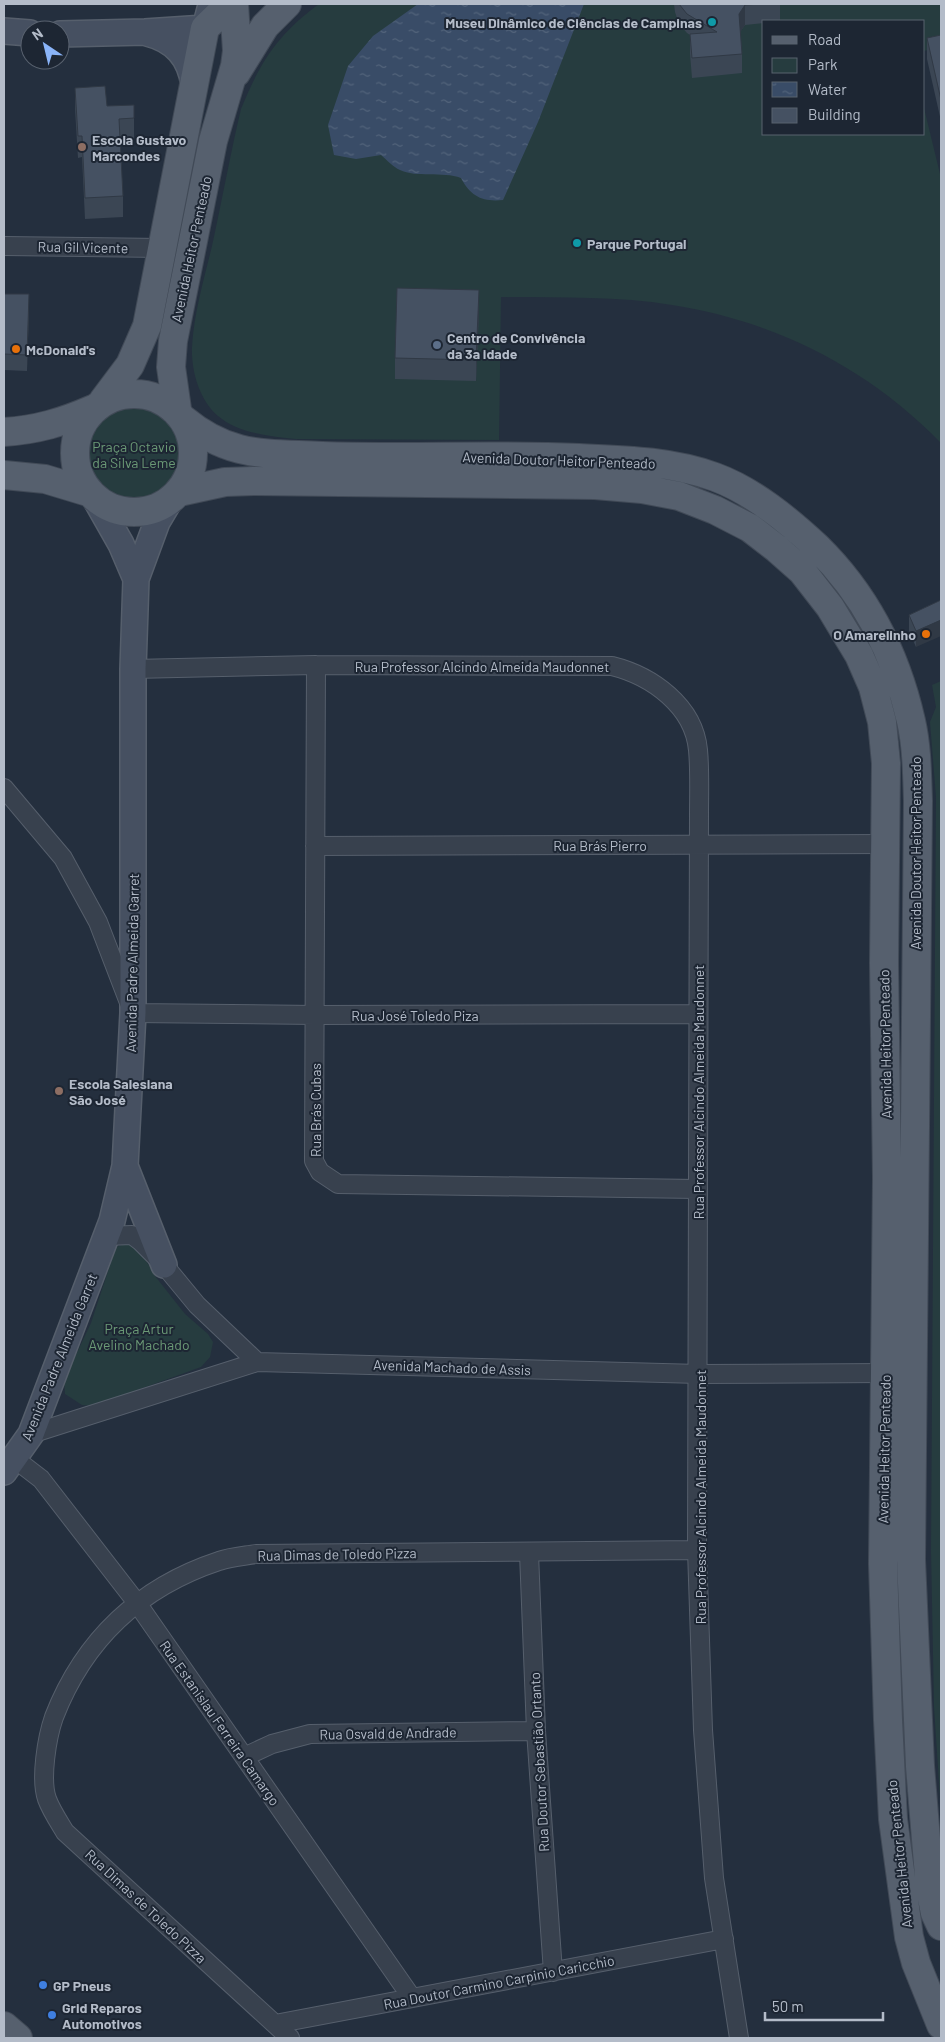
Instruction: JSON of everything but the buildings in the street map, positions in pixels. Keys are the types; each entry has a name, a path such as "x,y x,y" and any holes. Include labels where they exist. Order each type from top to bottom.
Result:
{"main road":[{"path":"92,496 75,465 74,444 81,425 130,365 140,346 150,311 208,16 230,4"},
{"path":"228,90 237,52 234,4"},
{"path":"228,90 242,61 265,26 288,4"},
{"name":"Avenida Heitor Penteado","path":"180,414 171,366 173,341 213,141 228,90"},
{"path":"4,432 33,430 63,422 120,394 138,393 155,397 180,414 192,437 194,454 190,472 175,496 144,511 127,512 111,508 92,496 45,479 4,475"},
{"name":"Avenida Doutor Heitor Penteado","path":"180,414 203,436 230,448 256,452 341,456 558,457 661,463 716,478 747,493 801,532 830,560 881,634 902,687 911,722 916,756 918,801 915,1102"},
{"name":"Avenida Doutor Heitor Penteado","path":"175,496 225,482 254,481 595,485 651,490 679,496 715,510 750,528 802,571 830,607 859,655 873,687 882,722 886,764 885,855"},
{"name":"Avenida Heitor Penteado","path":"885,855 884,1069 887,1178 883,1564 893,1819 909,1937 920,1972 941,2025"},
{"name":"Avenida Heitor Penteado","path":"915,1102 911,1560 920,1766 930,1888 935,1913 941,1926"},
{"path":"4,2026 18,2038"}],"street":[{"path":"70,34 145,32 208,16"},
{"path":"4,31 20,32"},
{"path":"145,32 162,36 181,50 192,70 194,85"},
{"name":"Rua Gil Vicente","path":"4,246 162,248"},
{"name":"Avenida Padre Almeida Garret","path":"9,1465 31,1434 106,1236 125,1166 133,1013 133,669 136,579 121,544 92,496"},
{"path":"136,579 157,522 175,496"},
{"name":"Rua Professor Alcindo Almeida Maudonnet","path":"133,669 316,666 612,666 630,671 668,694 693,728 698,749 699,844 697,1190 699,1374 697,1550 703,1730 714,1878 740,2038"},
{"name":"Rua Brás Cubas","path":"316,666 314,1161 320,1172 338,1184 697,1190"},
{"path":"4,788 63,858 98,922 133,1013"},
{"name":"Rua Brás Pierro","path":"315,846 699,844 885,855"},
{"name":"Rua José Toledo Piza","path":"133,1013 316,1016 698,1014"},
{"path":"125,1166 164,1265"},
{"path":"106,1236 132,1236 164,1265 191,1299 257,1362"},
{"name":"Avenida Machado de Assis","path":"31,1434 257,1362 699,1374 885,1373"},
{"name":"Rua Estanislau Ferreira Camargo","path":"9,1465 41,1479 137,1603 412,1998"},
{"name":"Rua Dimas de Toledo Pizza","path":"290,2038 65,1832 46,1798 47,1736 59,1704 78,1666 106,1631 137,1603 177,1578 220,1560 256,1554 295,1552 528,1553 697,1550"},
{"name":"Rua Doutor Sebastião Ortanto","path":"528,1553 536,1731 552,1972"},
{"name":"Rua Osvald de Andrade","path":"244,1757 272,1744 310,1734 536,1731"},
{"name":"Rua Doutor Carmino Carpinio Caricchio","path":"275,2024 724,1939"}],"green space":[{"name":"Parque Portugal","path":"319,4 941,4 941,47 925,51 925,20 762,20 762,135 925,135 925,112 941,178 941,443 913,416 883,392 818,352 783,336 710,312 651,302 587,298 501,297 499,440 296,439 255,433 226,422 206,402 195,375 192,347 197,309 241,109 263,63 281,38"},
{"name":"Praça Octavio da Silva Leme","path":"134,406 152,410 167,420 177,435 181,453 177,471 167,486 152,496 134,500 116,496 101,486 91,471 87,453 91,435 101,420 116,410"},
{"path":"941,681 941,1813 934,1707 931,1550 936,797 930,722 936,707 932,685"},
{"name":"Praça Artur Avelino Machado","path":"131,1242 138,1246 155,1276 185,1314 208,1334 213,1342 210,1357 201,1367 93,1406 82,1405 65,1394 64,1380 91,1323 116,1247"}],"water":[{"path":"418,4 584,4 538,122 503,200 489,200 478,197 469,190 461,178 446,175 414,174 400,170 381,155 356,159 334,155 328,125 348,66 373,36"}],"place":[{"name":"Museu Dinâmico de Ciências de Campinas","path":"712,22"},
{"name":"Escola Gustavo Marcondes","path":"82,147"},
{"name":"Parque Portugal","path":"577,243"},
{"name":"Centro de Convivência da 3a idade","path":"437,345"},
{"name":"McDonald's","path":"16,349"},
{"name":"O Amarelinho","path":"926,634"},
{"name":"Escola Salesiana São José","path":"59,1091"},
{"name":"GP Pneus","path":"43,1985"},
{"name":"Grid Reparos Automotivos","path":"52,2015"}]}
